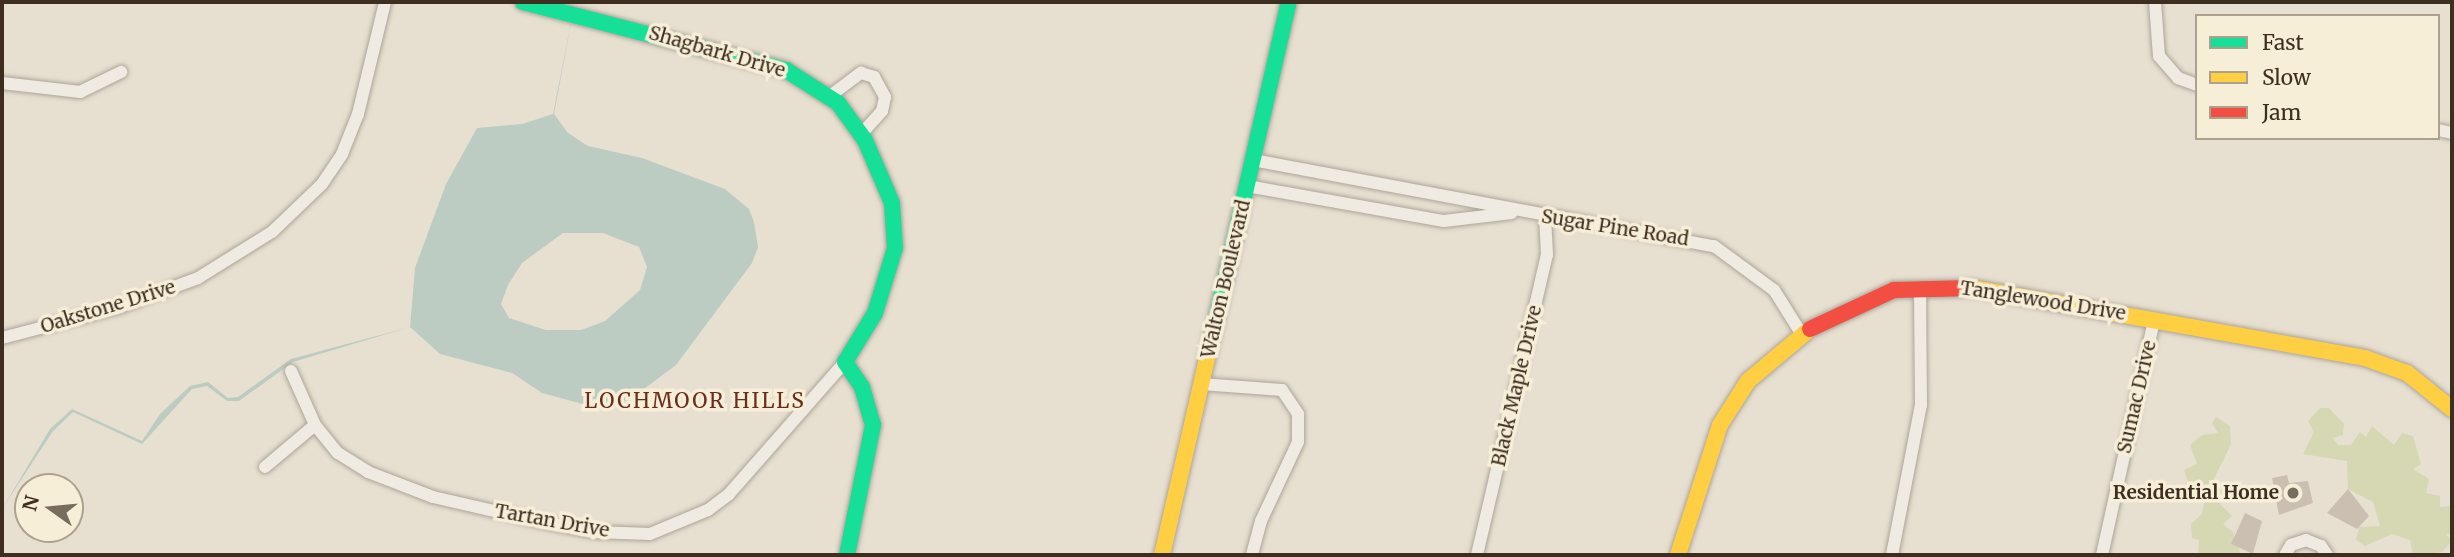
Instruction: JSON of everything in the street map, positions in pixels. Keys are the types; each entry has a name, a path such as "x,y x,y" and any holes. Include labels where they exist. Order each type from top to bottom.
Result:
{"street":[{"name":"Oakstone Drive","path":"2,338 120,307 198,278 272,232 322,184 342,154 358,114 385,2"},
{"name":"Shagbark Drive","path":"523,2 786,70 830,96 861,134 884,176 895,248 876,313 845,362"},
{"name":"Walton Boulevard","path":"1162,555 1289,2"},
{"path":"2155,2 2160,55 2178,78 2195,85"},
{"path":"2,83 80,92 121,72"},
{"path":"830,96 861,73 874,77 885,97 882,111 861,134"},
{"name":"Sugar Pine Road","path":"1253,160 1516,213 1545,215 1714,246 1747,265 1774,290 1801,334"},
{"name":"Sugar Pine Road","path":"1247,186 1444,220 1516,213"},
{"name":"Black Maple Drive","path":"1477,555 1547,255 1545,215"},
{"name":"Tanglewood Drive","path":"1678,555 1699,477 1720,425 1748,381 1801,334 1894,290 1955,285 2365,358 2407,373 2452,409"},
{"path":"1892,555 1921,405 1920,288"},
{"name":"Sumac Drive","path":"2102,555 2154,320"},
{"path":"845,362 862,387 873,425 847,555"},
{"name":"Tartan Drive","path":"291,371 316,425 338,453 358,466 433,497 594,532 650,534 708,510 729,494 845,362"},
{"path":"1202,384 1282,390 1298,414 1298,442 1261,521 1251,555"},
{"path":"265,467 316,425"},
{"path":"2285,555 2291,545 2306,540 2321,546 2327,555"}],"green space":[{"path":"2320,408 2329,408 2344,424 2343,435 2333,438 2338,445 2351,445 2360,432 2366,437 2372,426 2394,445 2402,433 2413,436 2421,464 2413,469 2429,479 2426,493 2440,496 2440,507 2452,506 2452,534 2446,534 2452,541 2442,552 2413,555 2410,540 2392,534 2365,546 2356,540 2359,527 2380,526 2373,502 2348,489 2347,461 2303,454 2314,432 2308,421"},
{"path":"2216,417 2230,426 2231,444 2213,481 2223,481 2226,493 2220,504 2232,516 2223,524 2233,532 2241,555 2198,555 2199,540 2192,538 2191,524 2202,514 2205,498 2192,493 2184,470 2197,464 2190,445 2202,435 2218,433 2212,423"}],"shaded area":[{"path":"575,2 554,114 568,133 588,146 642,158 725,189 749,209 754,222 758,247 752,263 676,365 629,400 590,406 542,393 512,373 440,354 410,327 415,268 446,184 477,128 522,124 553,114","holes":["563,233 603,233 639,247 647,267 640,290 605,321 581,330 546,330 509,318 501,304 508,285 522,263"]},
{"path":"410,327 293,362 239,401 227,401 207,386 192,389 142,444 73,412 53,431 24,473 50,429 72,409 142,441 160,414 190,386 208,382 228,398 238,397 291,359"}],"building":[{"name":"Residential Home","path":"2287,475 2289,483 2308,481 2313,503 2279,515 2272,478"},
{"name":"Residential Home","path":"2348,489 2369,516 2357,529 2327,513"},
{"name":"Residential Home","path":"2245,513 2262,521 2253,554 2231,544"}],"traffic: fast":[{"path":"523,2 786,70 838,103 865,140 892,203 895,248 875,313 845,362 862,387 873,425 847,555"},
{"path":"1215,324 1289,2"}],"traffic: slow":[{"path":"1972,288 2365,358 2407,373 2452,409"},
{"path":"1162,555 1215,324"},
{"path":"1678,555 1720,425 1748,381 1810,329"}],"traffic: jam":[{"path":"1810,329 1894,290 1972,288"}],"place":[{"name":"Residential Home","path":"2293,493"}],"district":[{"name":"LOCHMOOR HILLS","path":"695,401"}]}
